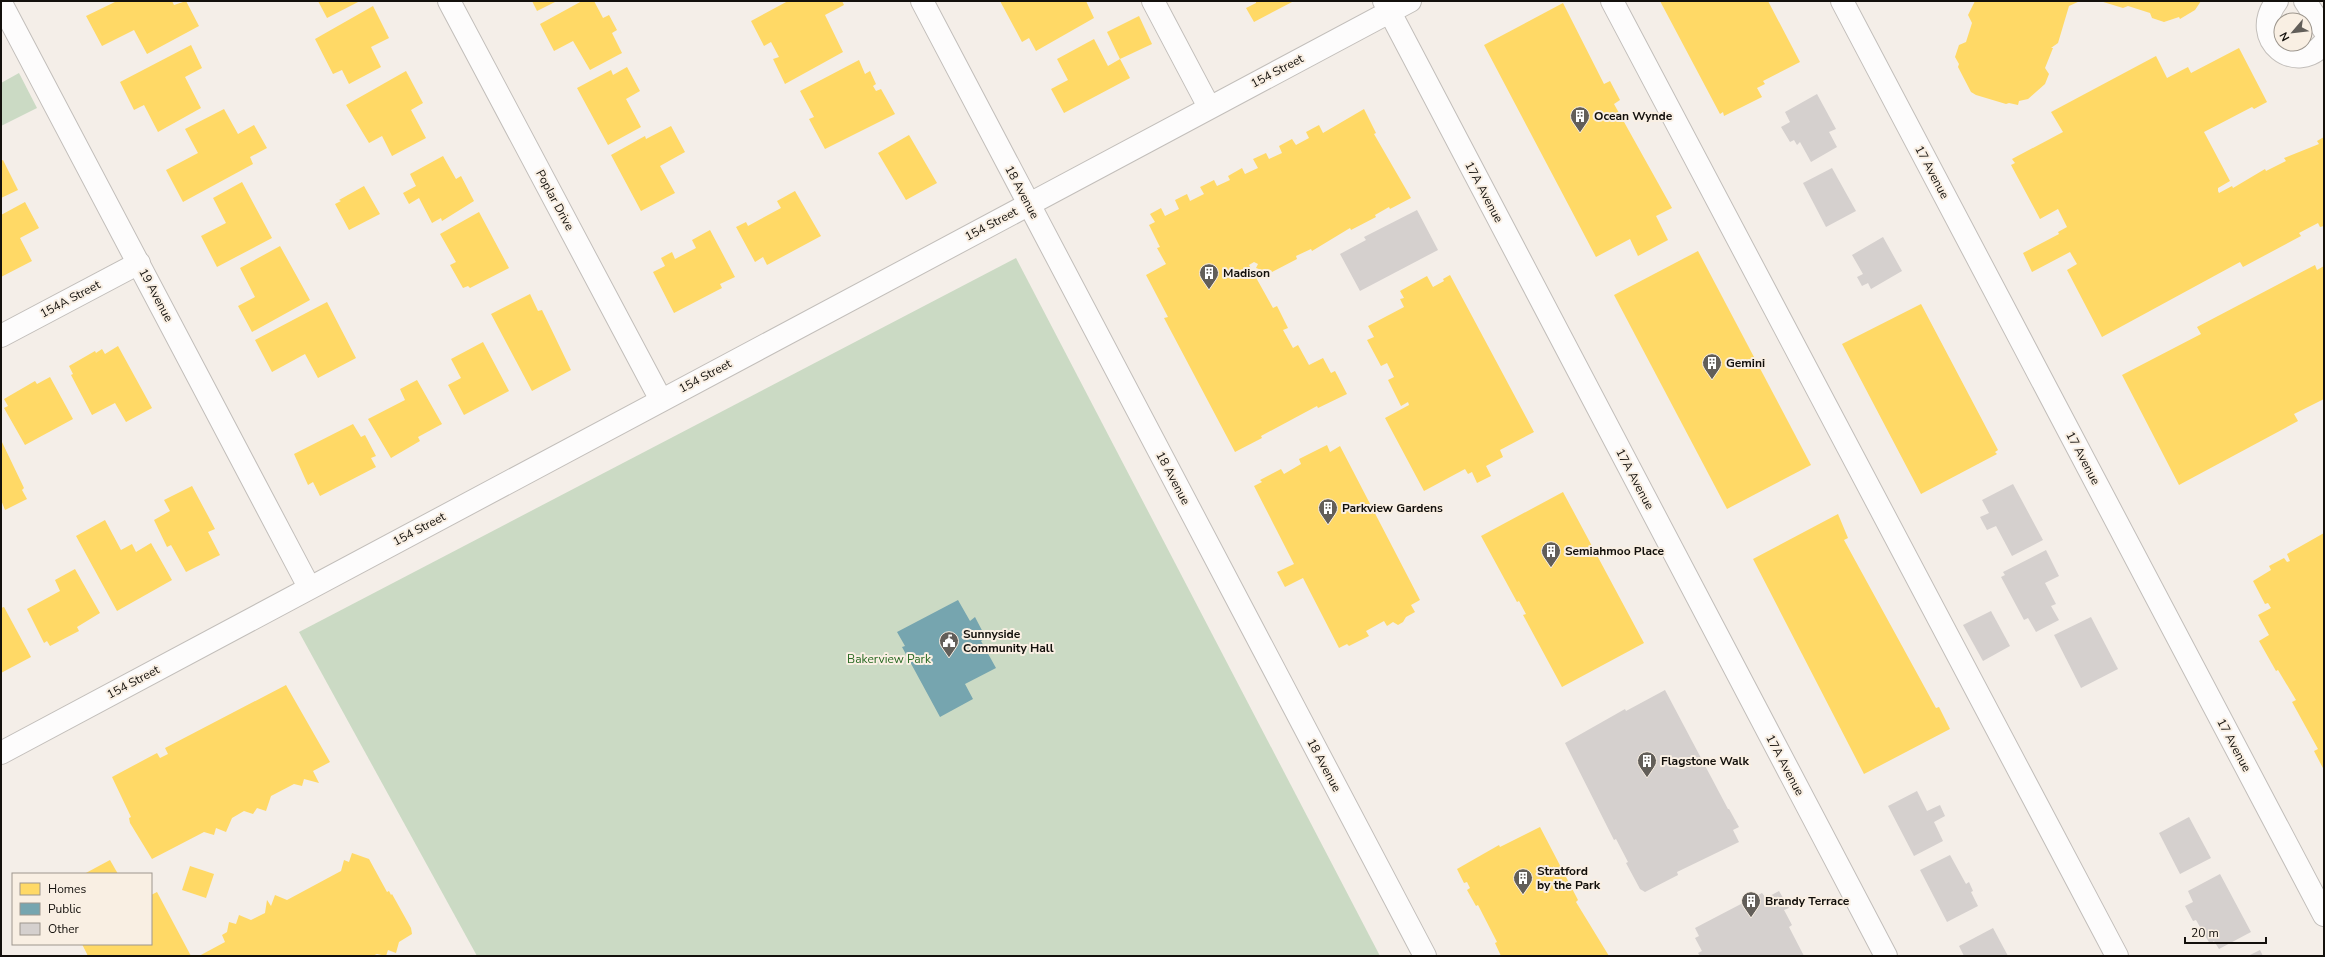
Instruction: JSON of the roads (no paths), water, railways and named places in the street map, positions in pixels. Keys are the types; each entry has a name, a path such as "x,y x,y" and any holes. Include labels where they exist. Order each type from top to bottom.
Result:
{"street":[{"name":"Poplar Drive","path":"448,1 661,400"},
{"name":"18 Avenue","path":"922,1 1425,956"},
{"path":"1153,1 1209,107"},
{"name":"154 Street","path":"1,753 1209,107 1387,6 1410,1"},
{"path":"1612,1 2117,956"},
{"name":"17 Avenue","path":"1842,1 2318,888 2324,915"},
{"path":"2277,1 2270,10 2267,20 2268,30 2278,49 2286,54 2301,56 2316,51 2324,43"},
{"path":"2305,1 2324,30"},
{"name":"19 Avenue","path":"1,3 309,587"},
{"name":"17A Avenue","path":"1387,6 1886,956"},
{"name":"154A Street","path":"1,336 139,263"}],"place":[{"name":"Ocean Wynde","path":"1580,133"},
{"name":"Madison","path":"1209,290"},
{"name":"Gemini","path":"1712,380"},
{"name":"Parkview Gardens","path":"1328,525"},
{"name":"Semiahmoo Place","path":"1551,568"},
{"name":"Sunnyside Community Hall","path":"949,658"},
{"name":"Flagstone Walk","path":"1647,778"},
{"name":"Stratford by the Park","path":"1523,895"},
{"name":"Brandy Terrace","path":"1751,918"}],"park label":[{"name":"Bakerview Park","path":"889,659"}]}
